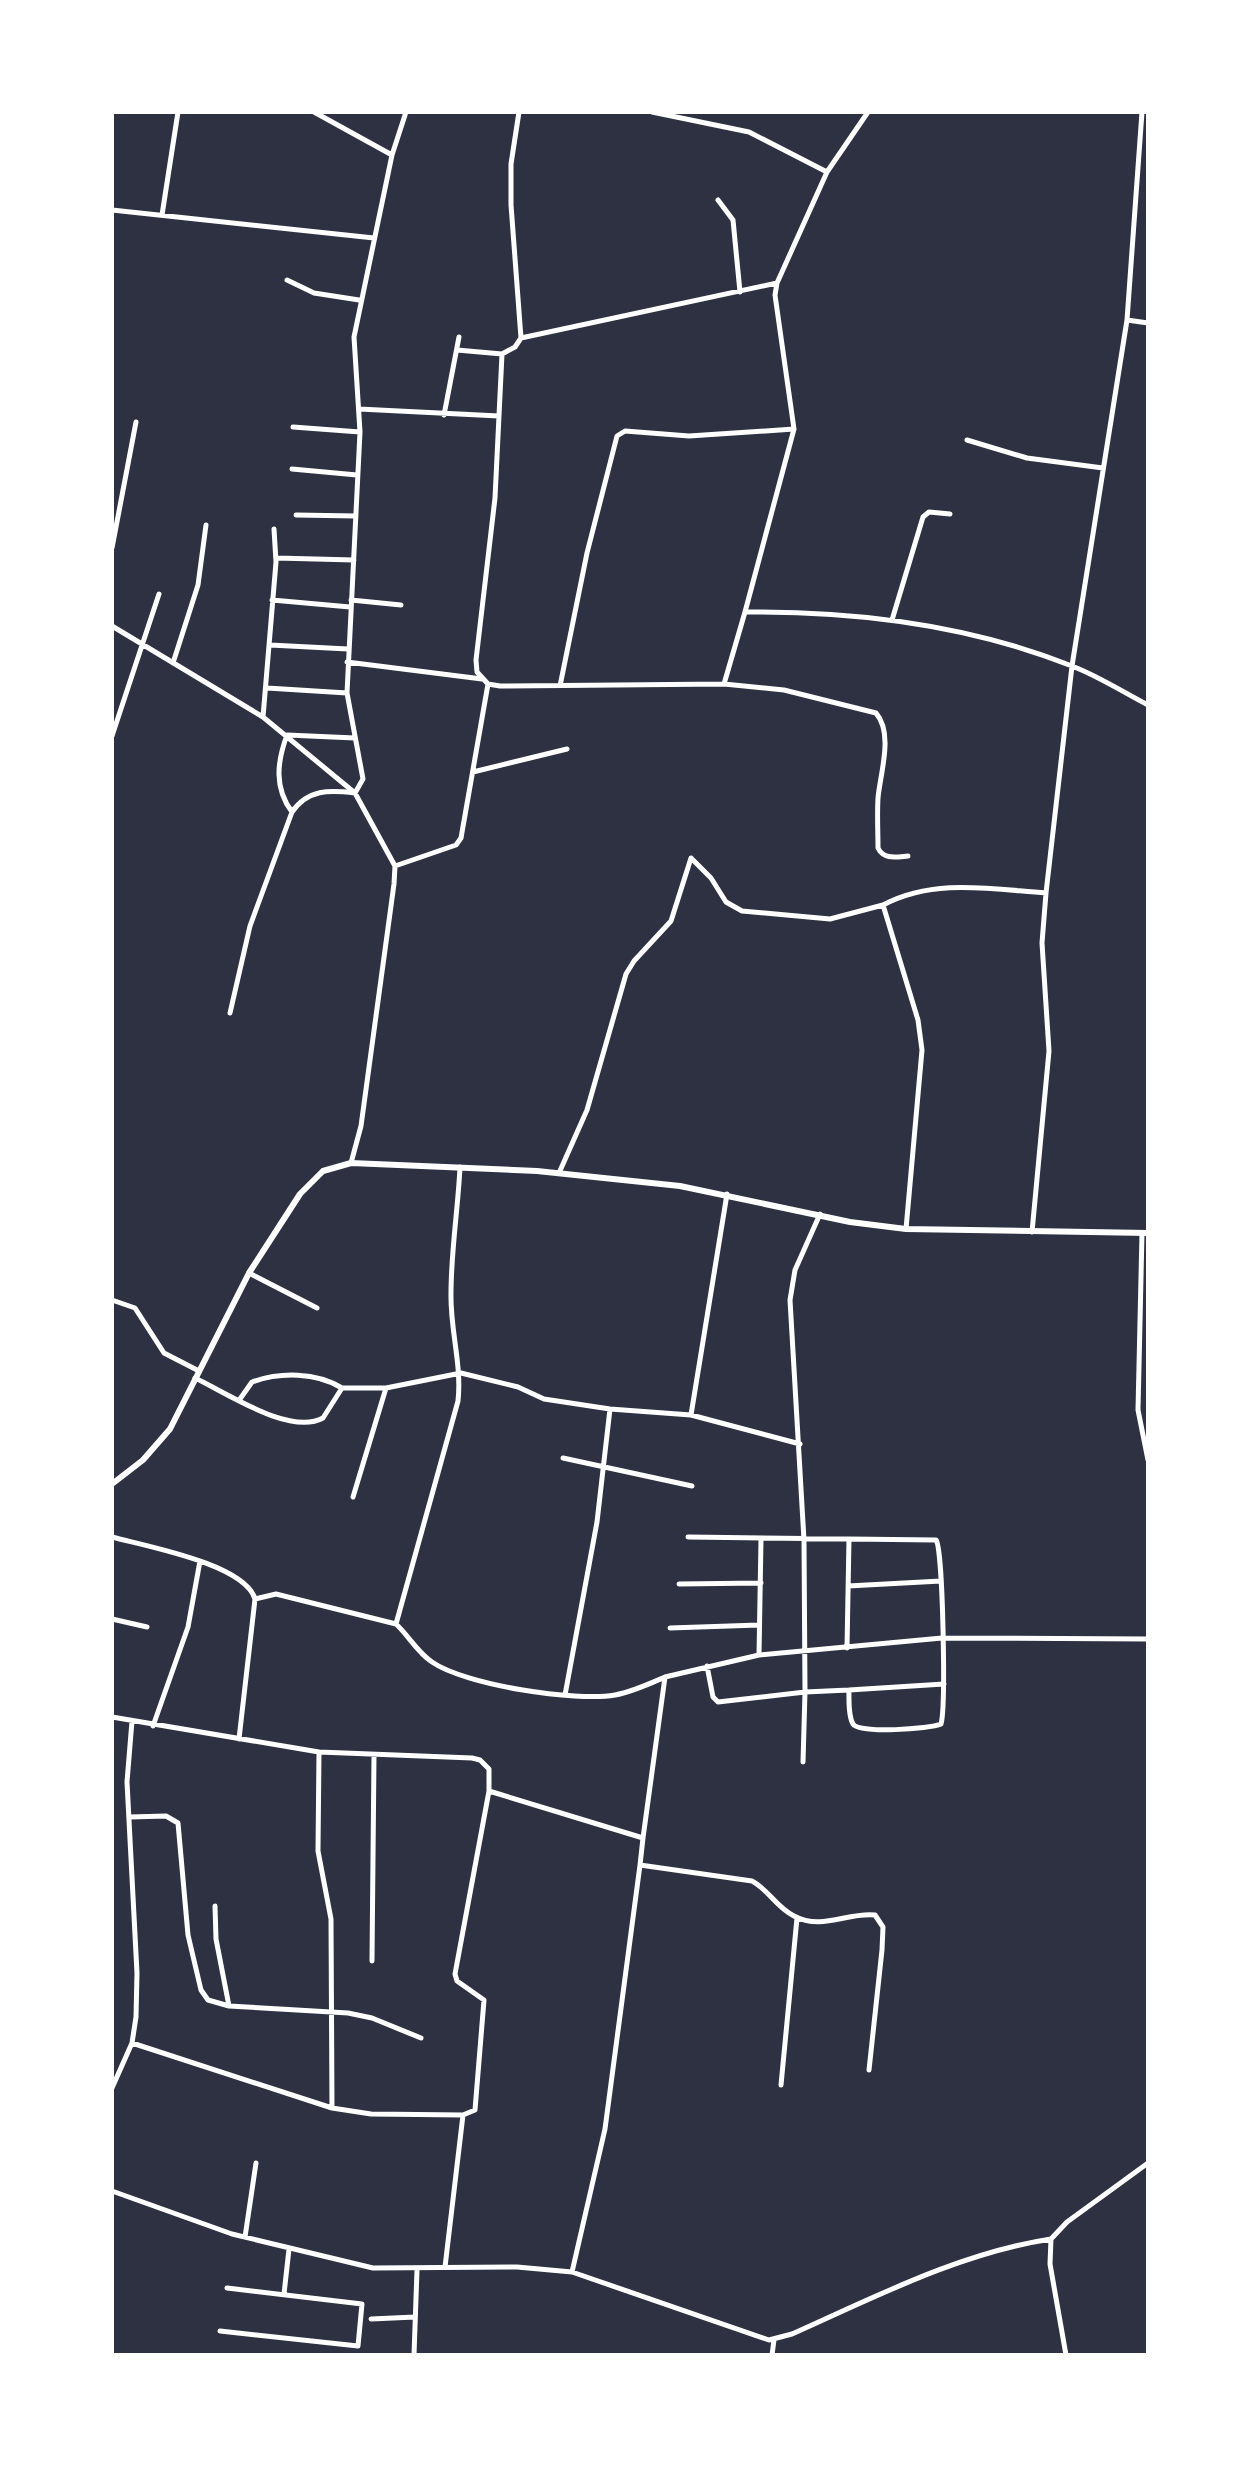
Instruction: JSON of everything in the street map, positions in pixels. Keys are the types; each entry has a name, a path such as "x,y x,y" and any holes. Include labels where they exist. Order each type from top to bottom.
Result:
{"street":[{"path":"162,215 178,112"},
{"path":"314,112 391,155"},
{"path":"355,793 363,779 347,693 360,432 354,353 359,300 391,155 406,112"},
{"path":"457,350 502,354 516,347 521,338 511,205 511,164 519,112"},
{"path":"652,112 749,132 827,172"},
{"path":"724,684 794,429 775,295 776,283 827,172 868,112"},
{"path":"1032,1232 1049,1051 1042,943 1046,893 1072,666 1127,320 1142,112"},
{"path":"718,200 733,220 740,292"},
{"path":"112,210 374,238"},
{"path":"288,280 313,293 359,300"},
{"path":"521,338 776,283"},
{"path":"1127,320 1148,323"},
{"path":"444,415 459,337"},
{"path":"395,866 459,843 473,772 485,682 475,660 495,498 502,354"},
{"path":"359,409 499,416"},
{"path":"112,548 135,422"},
{"path":"293,427 360,432"},
{"path":"560,686 587,552 617,436 625,431 689,436 794,429"},
{"path":"967,440 1039,460 1104,468"},
{"path":"292,470 357,474"},
{"path":"892,620 925,514 950,514"},
{"path":"296,515 356,516"},
{"path":"173,663 198,585 206,525"},
{"path":"263,717 276,558 274,528"},
{"path":"276,558 354,560"},
{"path":"112,736 159,594"},
{"path":"272,600 401,605"},
{"path":"744,612 794,611 892,620 999,643 1072,666 1148,705"},
{"path":"112,626 263,717 287,735 355,793 395,866 361,1126 351,1163"},
{"path":"270,645 348,649"},
{"path":"347,662 485,682 560,686 724,684 784,690 876,713 882,722 884,748 878,799 878,848 881,854 891,858 908,856"},
{"path":"267,688 347,693"},
{"path":"287,735 355,738"},
{"path":"287,735 278,775 280,792 292,812"},
{"path":"473,772 567,749"},
{"path":"230,1013 250,926 292,812 300,800 311,794 327,791 355,793"},
{"path":"559,1173 587,1110 626,974 634,961 671,921 691,858 711,878 726,902 742,911 830,919 883,905 901,895 947,886 1046,893"},
{"path":"883,905 918,1020 922,1050 906,1229"},
{"path":"112,1484 159,1444 250,1273 283,1217 323,1171 351,1163 559,1173 727,1194 861,1224 906,1229 1145,1233 1138,1410 1148,1460"},
{"path":"396,1624 430,1494 454,1420 461,1373 454,1341 450,1291 460,1167"},
{"path":"691,1415 727,1194"},
{"path":"803,1762 804,1540 790,1300 795,1269 820,1214"},
{"path":"250,1273 317,1308"},
{"path":"112,1300 135,1308 164,1353 240,1399 289,1422 313,1423 328,1413 342,1388"},
{"path":"240,1399 252,1382 287,1376 325,1380 342,1388 386,1388 461,1373 518,1387 544,1399 610,1409 691,1415 800,1444"},
{"path":"353,1497 386,1388"},
{"path":"565,1695 606,1468 610,1409"},
{"path":"564,1458 692,1486"},
{"path":"112,1537 200,1561 241,1580 251,1589 255,1599 239,1739"},
{"path":"688,1537 936,1540 940,1545 944,1684 941,1724 872,1730 857,1728 851,1722 849,1690"},
{"path":"759,1655 761,1539"},
{"path":"847,1648 849,1539"},
{"path":"153,1726 180,1653 200,1561"},
{"path":"848,1586 941,1581"},
{"path":"679,1584 761,1583"},
{"path":"255,1599 276,1594 396,1624 419,1651 449,1672 565,1695 615,1695 666,1677 759,1655 942,1638 1148,1639"},
{"path":"112,1619 147,1627"},
{"path":"670,1628 759,1625"},
{"path":"707,1666 713,1697 718,1702 805,1692 944,1684"},
{"path":"572,2272 605,2129 623,2012 643,1838 666,1677"},
{"path":"112,1717 319,1752 480,1760 489,1769 489,1791 455,1975 457,1980 484,2000 477,2104 473,2113 371,2115 332,2108 132,2043"},
{"path":"112,2088 132,2043 137,1973 127,1782 132,1721"},
{"path":"319,1752 318,1852 331,1919 332,2108"},
{"path":"372,1961 374,1756"},
{"path":"489,1791 643,1838"},
{"path":"130,1816 166,1816 178,1823 183,1907 196,1972 204,1996 212,2003 332,2010 372,2018 421,2038"},
{"path":"640,1865 752,1881 765,1890 780,1908 797,1918 831,1922 863,1914 875,1915 881,1920 882,1950 869,2070"},
{"path":"215,1906 216,1939 229,2006"},
{"path":"781,2085 797,1918"},
{"path":"445,2267 463,2115"},
{"path":"245,2237 256,2163"},
{"path":"112,2191 245,2237 373,2268 417,2270 445,2267 517,2267 572,2272 697,2318 774,2340 942,2269 1013,2247 1051,2239 1067,2222 1148,2163"},
{"path":"1051,2239 1050,2264 1066,2355"},
{"path":"284,2294 289,2249"},
{"path":"414,2355 417,2270"},
{"path":"220,2331 358,2346 362,2304 227,2288"},
{"path":"371,2319 415,2317"},
{"path":"772,2355 774,2340"}]}
